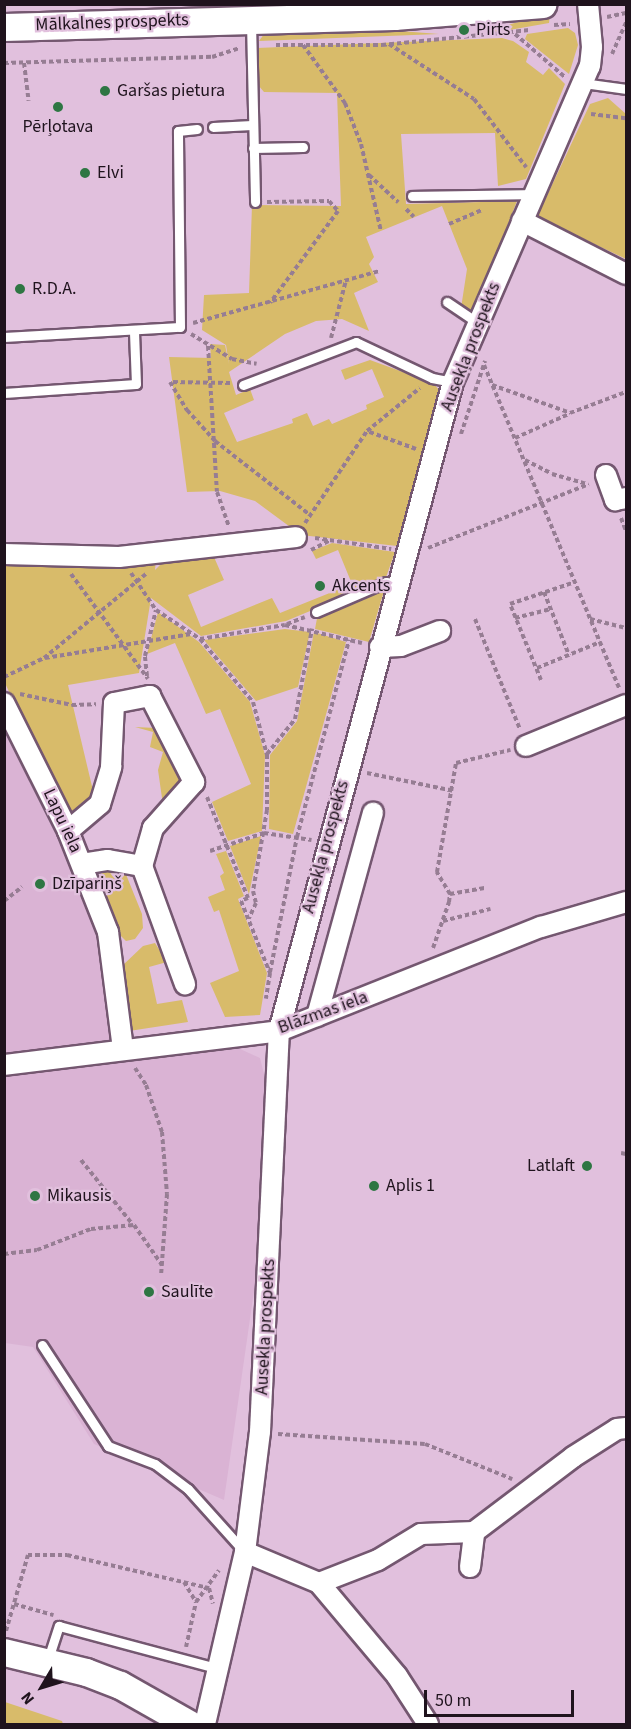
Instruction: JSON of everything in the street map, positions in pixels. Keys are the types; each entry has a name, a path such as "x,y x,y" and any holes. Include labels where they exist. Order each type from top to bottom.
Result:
{"main road":[{"name":"Mālkalnes prospekts","path":"4,27 251,32 405,10 543,4"},
{"path":"5,1643 48,1662 120,1685 189,1725"}],"street":[{"name":"Ausekļa prospekts","path":"205,1725 219,1669 238,1545 260,1432 269,1032 326,844 399,584 431,454 453,382 522,221 533,185 592,48 588,4"},
{"path":"522,221 627,274"},
{"path":"600,478 615,500 627,498"},
{"path":"4,554 119,557 296,537"},
{"path":"380,647 401,646 440,631"},
{"path":"68,831 100,804 111,767 114,704 150,696 194,782 153,828 142,866 184,984"},
{"name":"Lapu iela","path":"8,697 68,831 108,932 123,1049"},
{"path":"526,746 626,705"},
{"path":"317,1016 373,813"},
{"path":"82,864 108,860 142,866"},
{"name":"Blāzmas iela","path":"4,1065 269,1032 424,975 541,927 627,902"},
{"path":"319,1583 378,1560 422,1534 474,1532 530,1486 617,1429 627,1428"},
{"path":"470,1567 474,1532"},
{"path":"238,1545 319,1583 397,1676 428,1725"}],"lane":[{"path":"251,32 255,202"},
{"path":"576,82 627,88"},
{"path":"213,127 252,125"},
{"path":"4,337 134,332 180,327 178,131 196,129"},
{"path":"253,148 303,147"},
{"path":"412,196 533,185"},
{"path":"447,302 478,323"},
{"path":"4,393 136,384 134,332"},
{"path":"243,385 288,370 356,342 432,378 453,382"},
{"path":"316,612 386,582 399,584"},
{"path":"42,1345 108,1446 155,1464 188,1489 238,1545"},
{"path":"48,1662 59,1626 219,1669"}],"path":[{"path":"606,63 627,22"},
{"path":"4,63 212,57 251,32 303,45 389,44 514,33 576,82"},
{"path":"389,44 474,99 533,185"},
{"path":"303,45 345,103 369,176 381,231"},
{"path":"24,63 28,101"},
{"path":"587,123 592,112 627,118"},
{"path":"369,176 414,217"},
{"path":"255,202 329,201 338,211 269,303"},
{"path":"180,327 379,271"},
{"path":"329,353 346,280"},
{"path":"180,327 232,359 288,370"},
{"path":"208,346 217,492 235,543"},
{"path":"459,442 488,355"},
{"path":"484,365 626,705"},
{"path":"406,551 296,537 367,431 432,378"},
{"path":"243,385 211,381 170,382 187,410 214,441 310,515"},
{"path":"492,384 570,413"},
{"path":"515,438 570,413 627,392"},
{"path":"367,431 431,454"},
{"path":"524,460 552,474 587,484"},
{"path":"428,548 600,478"},
{"path":"425,559 430,537"},
{"path":"44,658 154,568"},
{"path":"137,581 156,610 200,639 253,702 267,755 264,833 251,896"},
{"path":"541,680 510,604 575,582"},
{"path":"544,592 569,656"},
{"path":"515,618 550,609"},
{"path":"147,677 145,656 156,610"},
{"path":"200,639 285,625 316,612"},
{"path":"424,975 450,894 437,872 454,791 456,763 526,746 475,619"},
{"path":"590,619 627,628"},
{"path":"285,625 312,629 380,647"},
{"path":"267,755 295,719 312,629"},
{"path":"4,676 44,658 193,634"},
{"path":"269,1032 270,973 297,837 349,640"},
{"path":"537,669 600,642"},
{"path":"8,697 72,705 114,704"},
{"path":"364,782 370,763"},
{"path":"367,773 454,791"},
{"path":"210,851 264,833 297,837 326,844"},
{"path":"227,844 256,903 249,919"},
{"path":"4,901 22,887"},
{"path":"450,894 484,888"},
{"path":"251,896 241,901 270,973"},
{"path":"443,921 490,909"},
{"path":"123,1049 146,1084 162,1132 167,1194 161,1275"},
{"path":"81,1160 134,1225 162,1265"},
{"path":"4,1254 37,1250 91,1229 134,1225"},
{"path":"260,1432 425,1444 530,1486"},
{"path":"183,1659 196,1602 209,1588 228,1556 238,1545"},
{"path":"5,1643 28,1555 67,1555 209,1588"},
{"path":"183,1582 196,1602"},
{"path":"209,1588 214,1609"},
{"path":"14,1604 53,1615 59,1626"}],"shaded area":[{"path":"550,14 549,23 493,33 492,29"},
{"path":"337,27 439,34 259,41 267,30"},
{"path":"568,28 575,33 578,45 569,74 525,39 527,34"},
{"path":"502,38 513,41 529,52 526,62 543,75 549,68 565,84 526,179 498,186 495,133 401,134 406,204 517,201 472,316 461,308 467,269 442,206 366,237 374,257 369,264 378,282 354,293 369,331 342,319 316,321 285,334 229,372 236,395 250,389 254,400 224,413 237,442 293,423 292,419 307,413 313,426 329,419 332,424 367,409 366,405 384,397 372,369 345,380 341,370 370,360 433,383 440,391 397,546 301,535 255,501 220,491 187,492 169,357 211,358 210,344 225,345 229,364 226,345 202,330 204,295 249,293 252,205 341,206 337,93 264,92 258,85 257,48"},
{"path":"608,98 626,114 626,259 537,217 590,104"},
{"path":"332,543 395,552 385,580 286,621 201,636 151,598 139,673 68,685 95,799 70,824 5,683 4,564 156,560 155,570 163,562 214,557 224,580 188,595 201,627 272,598 280,613 352,584 338,550 316,559 312,551"},
{"path":"386,584 369,642 315,629 318,613"},
{"path":"158,612 199,642 250,702 265,755 262,831 228,841 212,802 251,784 220,709 206,714 175,643 147,654"},
{"path":"285,629 310,632 298,687 256,701 204,640"},
{"path":"314,632 346,642 293,834 269,829 270,755 297,721"},
{"path":"135,727 156,728 180,772 182,785 163,805 158,770 163,752 150,747 153,732"},
{"name":"Dzīpariņš","path":"4,732 56,832 97,936 114,1042 5,1057"},
{"path":"261,836 249,894 230,846"},
{"path":"226,851 244,896 238,899 267,973 260,1015 225,1017 210,983 239,971 219,910 214,912 208,897 225,890 220,876 224,873 216,854"},
{"path":"106,868 125,872 142,914 143,928 135,939 126,941 115,930 112,909 98,878"},
{"path":"155,943 167,962 149,967 157,1004 182,1000 188,1022 129,1031 122,966 143,946"},
{"name":"Saulīte","path":"238,1048 260,1058 265,1078 257,1270 224,1500 94,1444 33,1347 5,1343 4,1077"},
{"path":"5,1702 62,1721 63,1724 5,1724"}],"place":[{"name":"Pirts","path":"464,30"},
{"name":"Garšas pietura","path":"105,91"},
{"name":"Pērļotava","path":"58,107"},
{"name":"Elvi","path":"85,173"},
{"name":"R.D.A.","path":"20,289"},
{"name":"Akcents","path":"320,586"},
{"name":"Dzīpariņš","path":"40,884"},
{"name":"Latlaft","path":"587,1166"},
{"name":"Aplis 1","path":"374,1186"},
{"name":"Mikausis","path":"35,1196"},
{"name":"Saulīte","path":"149,1292"}]}
